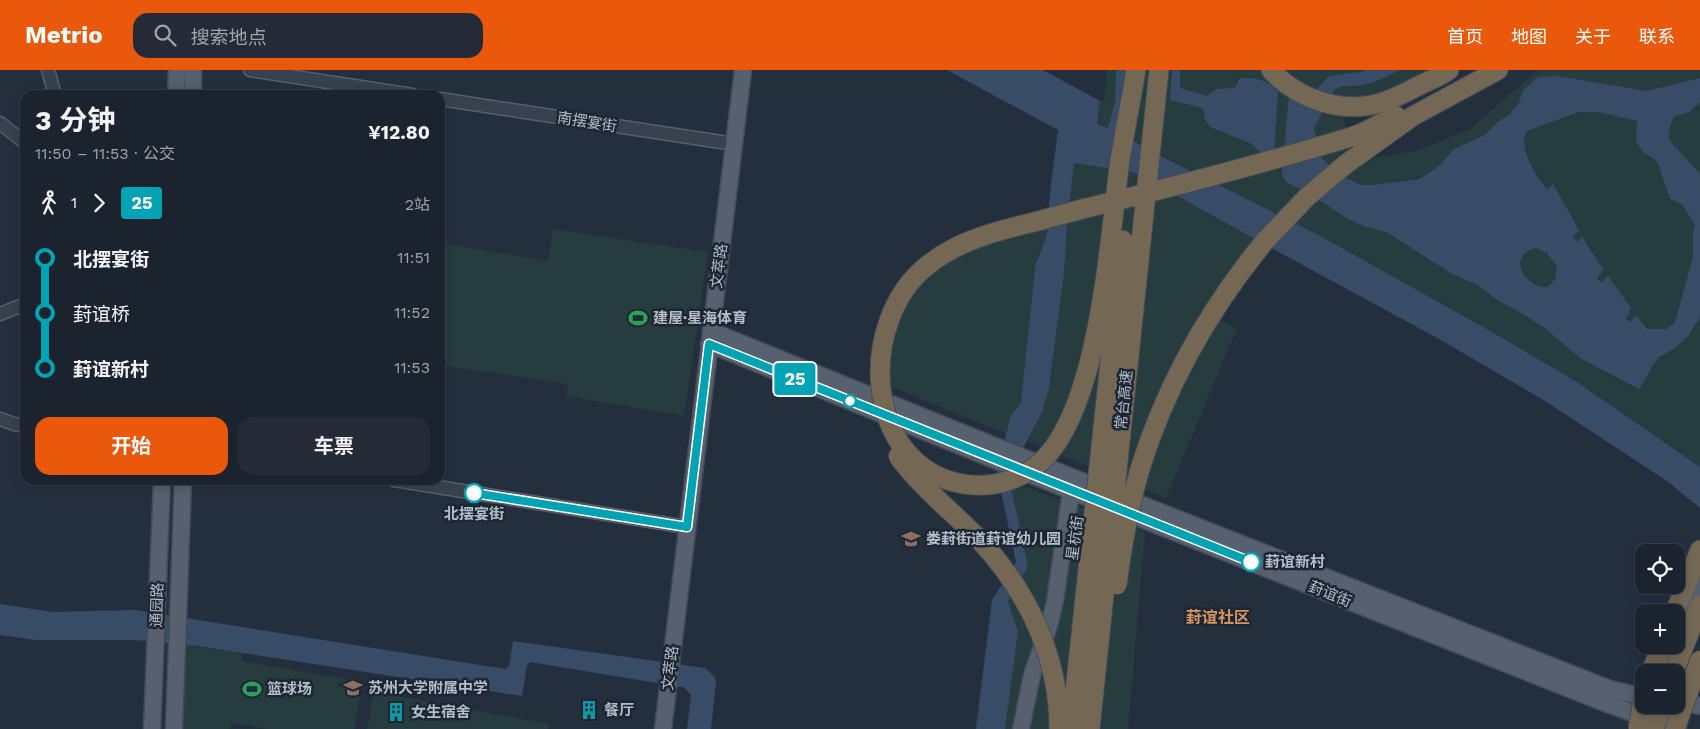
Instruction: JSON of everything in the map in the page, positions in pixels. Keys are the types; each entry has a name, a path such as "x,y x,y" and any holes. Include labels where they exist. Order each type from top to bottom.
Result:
{"highway":[{"path":"1138,70 1120,160 1116,199 1114,209 1110,248 1098,320 1086,372 1072,418 1060,440 1048,456 1034,468 1014,479 984,486 957,483 938,476 920,465 901,442 885,410 879,377 882,344 890,316 907,286 929,264 968,241 991,232 1109,202 1118,200 1128,198 1231,172 1349,133 1361,124 1389,111 1447,71"},
{"name":"常台高速","path":"1071,729 1134,140 1138,70"},
{"name":"常台高速","path":"1091,729 1159,70"},
{"path":"1271,70 1292,88 1309,97 1329,104 1356,107 1383,103 1447,71"},
{"path":"1091,729 1101,686 1118,573 1134,496 1148,446 1170,392 1198,336 1241,270 1307,198 1346,164 1413,116 1498,70"},
{"path":"1059,729 1056,691 1048,653 1033,615 1023,596 995,557 909,471 894,452 880,425 871,398 870,370 873,343 879,321 888,301 900,283 919,262 946,244 976,229 1374,128 1418,104 1460,89"},
{"path":"1678,604 1700,550"},
{"path":"1677,664 1700,605"},
{"path":"1676,729 1700,660"}],"main road":[{"path":"176,90 177,70"},
{"path":"193,70 193,90"},
{"name":"文萃路","path":"663,729 743,70"},
{"name":"葑谊街","path":"710,338 996,453 1646,722 1676,729"},
{"name":"通园路","path":"152,729 162,485"},
{"name":"通园路","path":"174,729 182,485"},
{"name":"葑谊街","path":"1077,488 1610,689 1635,694"},
{"name":"星杭街","path":"1022,729 1032,675 1049,626 1055,601 1077,488"},
{"name":"星杭街","path":"1032,729 1043,678 1060,630 1066,603 1077,488"},
{"path":"1685,613 1700,575"},
{"path":"1684,729 1697,705 1700,686"},
{"path":"1630,729 1646,722"}],"street":[{"path":"48,70 54,90"},
{"path":"250,70 380,90"},
{"name":"南摆宴街","path":"445,100 734,144"},
{"path":"0,123 20,139"},
{"path":"0,314 20,306"},
{"path":"0,419 20,425"},
{"path":"425,485 687,527"}],"green space":[{"path":"1107,70 1435,70 1394,94 1351,98 1344,121 1363,159 1416,151 1472,128 1537,70 1700,70 1700,467 1577,382 1499,336 1255,204 1124,135 1097,124 1100,101 1104,101"},
{"path":"1074,163 1136,173 1253,238 1214,318 1237,328 1166,498 1027,441 1043,406 1051,379"},
{"path":"1048,226 1047,235 1035,267 1021,402 1011,417 1007,434 889,386 888,359 893,333 908,304 923,284 948,261 972,249 996,240"},
{"path":"553,229 708,252 684,416 566,396 568,384 445,366 445,244 548,261"},
{"path":"1010,481 1145,532 1128,729 1005,729 1018,632 1008,601 1028,566"},
{"path":"182,644 243,653 242,661 362,682 354,729 267,729 231,723 230,729 179,729"},
{"path":"374,692 549,724 548,729 367,729"}],"water":[{"path":"947,70 1043,70 1100,101 1097,124 1108,128 1115,103 1116,70 1135,70 1124,136 1322,237 1577,382 1700,467 1700,508 1667,481 1545,401 1441,340 1136,173 1074,163 1064,273 1049,388 1042,412 1025,445 1010,482 1028,566 1008,601 1018,632 1005,729 976,729 992,600 1016,562 997,472 1011,415 1021,402 1035,267 1047,234 1058,130"},
{"path":"1172,70 1180,70 1180,88 1207,96 1216,89 1235,88 1239,79 1243,78 1261,80 1276,88 1278,92 1274,153 1265,157 1252,144 1210,127 1205,119 1203,108 1170,100"},
{"path":"1367,70 1400,70 1368,84 1335,89 1314,128 1322,159 1344,177 1361,185 1420,179 1439,166 1454,149 1485,135 1498,122 1510,114 1519,103 1523,90 1538,77 1558,76 1647,91 1700,78 1700,102 1689,112 1674,117 1669,135 1670,141 1700,174 1700,317 1688,336 1675,348 1658,358 1639,389 1580,358 1546,329 1499,301 1476,284 1452,274 1387,232 1366,227 1348,219 1312,195 1286,182 1282,174 1289,95 1315,91 1329,76","holes":["1579,112 1599,112 1637,121 1636,141 1642,151 1657,161 1670,199 1682,204 1695,225 1693,231 1693,257 1675,322 1667,329 1647,329 1636,315 1630,322 1626,319 1631,308 1608,276 1602,282 1597,279 1603,269 1582,237 1577,242 1573,237 1579,230 1553,184 1547,189 1533,169 1525,151 1525,135 1529,130","1536,248 1547,253 1557,267 1555,279 1548,287 1532,283 1522,271 1520,264 1522,257 1527,252"]},
{"path":"0,604 53,612 135,610 505,669 509,666 513,641 705,668 714,676 716,682 711,729 687,729 691,695 685,688 681,687 530,662 527,665 522,696 198,646 135,640 36,640 0,635"}],"bus line":[{"name":"25","path":"474,493 687,527 709,344 1251,562"}],"place":[{"name":"建屋·星海体育","path":"638,318"},
{"name":"北摆宴街","path":"474,493"},
{"name":"娄葑街道葑谊幼儿园","path":"911,539"},
{"name":"葑谊新村","path":"1251,562"},
{"name":"苏州大学附属中学","path":"353,688"},
{"name":"篮球场","path":"252,689"},
{"name":"餐厅","path":"589,710"},
{"name":"女生宿舍","path":"396,712"}],"district":[{"name":"葑谊社区","path":"1218,617"}]}
